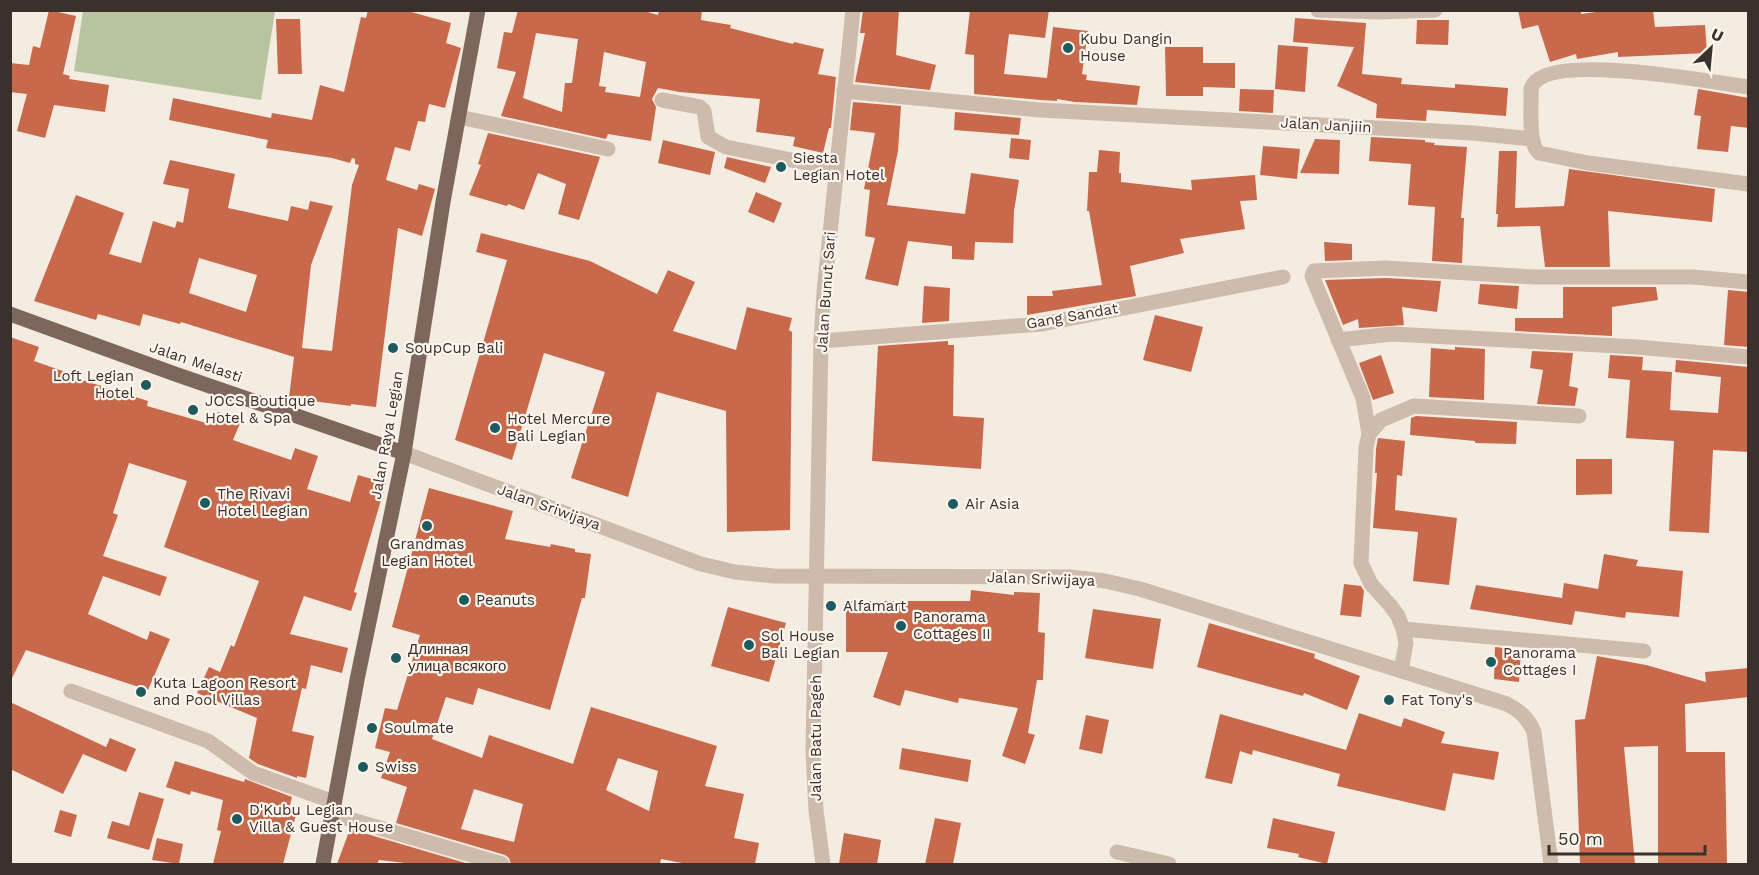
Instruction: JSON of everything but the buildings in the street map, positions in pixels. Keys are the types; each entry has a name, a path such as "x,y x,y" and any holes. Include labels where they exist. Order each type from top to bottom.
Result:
{"main road":[{"name":"Jalan Raya Legian","path":"323,864 357,680 404,453 478,10"},
{"name":"Jalan Melasti","path":"10,314 404,453"}],"street":[{"name":"Jalan Bunut Sari","path":"818,575 821,341 824,292 853,10"},
{"path":"1318,10 1435,10"},
{"path":"1749,87 1629,70 1560,72 1539,78 1532,85 1532,139 1534,149 1539,153 1549,157 1749,184"},
{"name":"Jalan Janjiin","path":"844,91 1040,110 1473,133 1532,139"},
{"path":"662,100 700,107 704,111 708,137 726,147 836,169"},
{"path":"459,117 608,149"},
{"path":"1401,671 1406,643 1403,629 1398,616 1371,584 1361,563 1366,448 1369,434 1363,398 1312,276 1314,271 1386,268 1534,277 1692,277 1749,282"},
{"name":"Gang Sandat","path":"821,341 1042,324 1283,277"},
{"path":"1338,340 1392,334 1636,346 1749,357"},
{"path":"1369,434 1381,420 1414,406 1579,416"},
{"name":"Jalan Sriwijaya","path":"404,453 701,564 735,572 774,576 1070,577 1106,581 1140,589 1507,704 1529,720 1534,732 1551,864"},
{"name":"Jalan Batu Pageh","path":"818,575 813,750 816,810 823,864"},
{"path":"1403,629 1644,651"},
{"path":"71,692 208,741 253,773 333,808 502,864"},
{"path":"1118,852 1168,864"}],"green space":[{"path":"83,11 275,11 261,100 74,71"}],"place":[{"name":"Kubu Dangin House","path":"1068,48"},
{"name":"Siesta Legian Hotel","path":"781,167"},
{"name":"SoupCup Bali","path":"393,348"},
{"name":"Loft Legian Hotel","path":"146,385"},
{"name":"JOCS Boutique Hotel & Spa","path":"193,410"},
{"name":"Hotel Mercure Bali Legian","path":"495,428"},
{"name":"The Rivavi Hotel Legian","path":"205,503"},
{"name":"Air Asia","path":"953,504"},
{"name":"Grandmas Legian Hotel","path":"427,526"},
{"name":"Peanuts","path":"464,600"},
{"name":"Alfamart","path":"831,606"},
{"name":"Panorama Cottages II","path":"901,626"},
{"name":"Sol House Bali Legian","path":"749,645"},
{"name":"Длинная улица всякого","path":"396,658"},
{"name":"Panorama Cottages I","path":"1491,662"},
{"name":"Kuta Lagoon Resort and Pool Villas","path":"141,692"},
{"name":"Fat Tony's","path":"1389,700"},
{"name":"Soulmate","path":"372,728"},
{"name":"Swiss","path":"363,767"},
{"name":"D'Kubu Legian Villa & Guest House","path":"237,819"}]}
